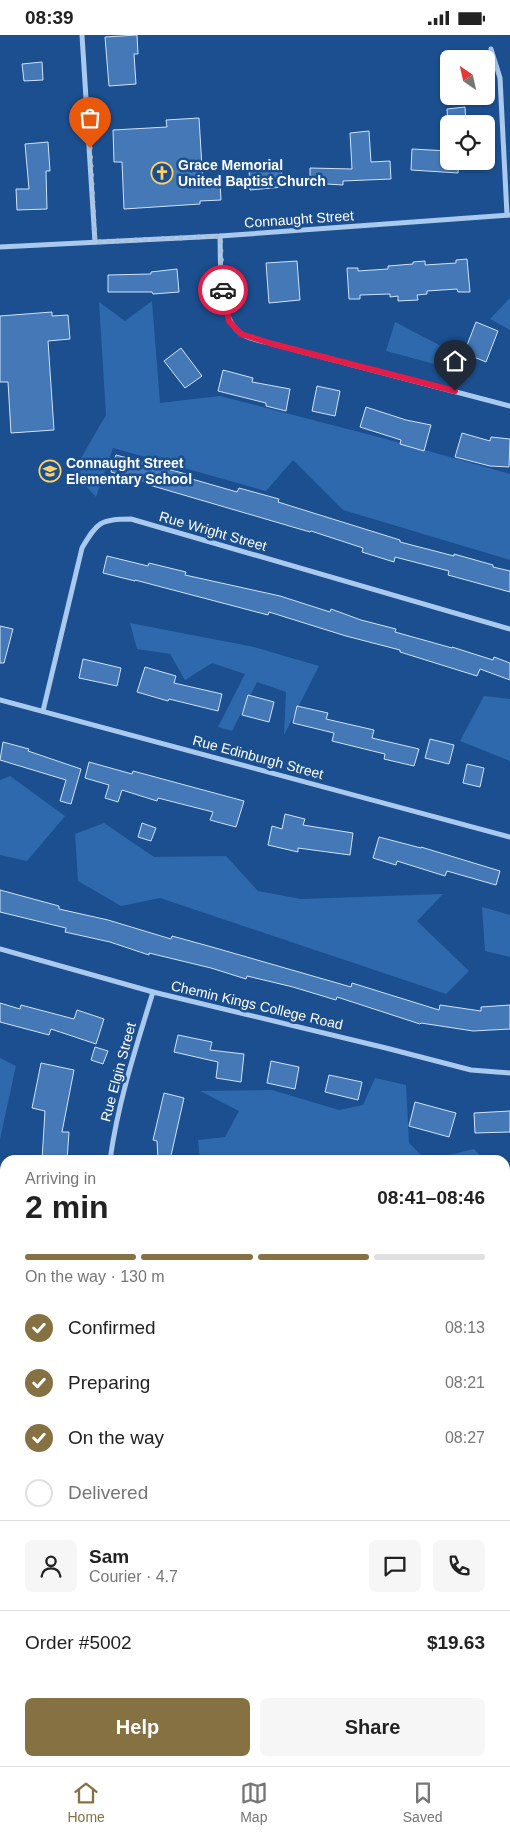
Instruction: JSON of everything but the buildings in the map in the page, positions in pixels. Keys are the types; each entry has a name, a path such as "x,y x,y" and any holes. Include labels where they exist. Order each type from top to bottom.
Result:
{"street":[{"path":"82,35 95,242"},
{"path":"491,49 500,78 509,215"},
{"name":"Connaught Street","path":"0,247 220,236 509,215"},
{"path":"220,236 224,299 229,321 241,334 510,406"},
{"name":"Rue Wright Street","path":"43,711 82,548 94,528 110,519 131,519 510,629"},
{"name":"Rue Edinburgh Street","path":"0,700 510,837"},
{"name":"Chemin Kings College Road","path":"0,949 153,992 386,1047 471,1070 510,1073"},
{"name":"Rue Elgin Street","path":"111,1155 114,1127 128,1073 153,992"}],"shaded area":[{"path":"510,298 510,330 490,319"},
{"path":"152,301 160,403 220,396 386,439 510,474 510,560 343,510 293,460 266,491 113,448 96,497 73,472 106,415 99,302 125,321"},
{"path":"395,322 443,347 442,366 386,351"},
{"path":"130,623 254,647 319,666 284,735 286,692 257,682 232,731 218,727 245,674 212,663 185,680 170,654 137,649"},
{"path":"484,696 510,699 510,761 460,741"},
{"path":"10,776 65,816 27,861 0,855 0,780"},
{"path":"104,823 154,857 226,856 258,891 301,899 443,894 417,921 469,971 446,994 160,898 121,906 78,881 75,834"},
{"path":"482,907 510,915 510,957 485,951"},
{"path":"0,1058 16,1066 0,1139"},
{"path":"375,1078 406,1085 409,1143 421,1155 200,1155 198,1140 225,1137 239,1111 200,1091 272,1090 339,1110 363,1105"},
{"path":"474,1149 479,1155 449,1155"}],"way so far":[{"path":"90,148 95,242 220,236 223,290"}],"place":[{"name":"Grace Memorial United Baptist Church","path":"162,173"},
{"name":"Connaught Street Elementary School","path":"50,471"}],"route":[{"path":"223,290 229,321 241,334 455,391"}]}
